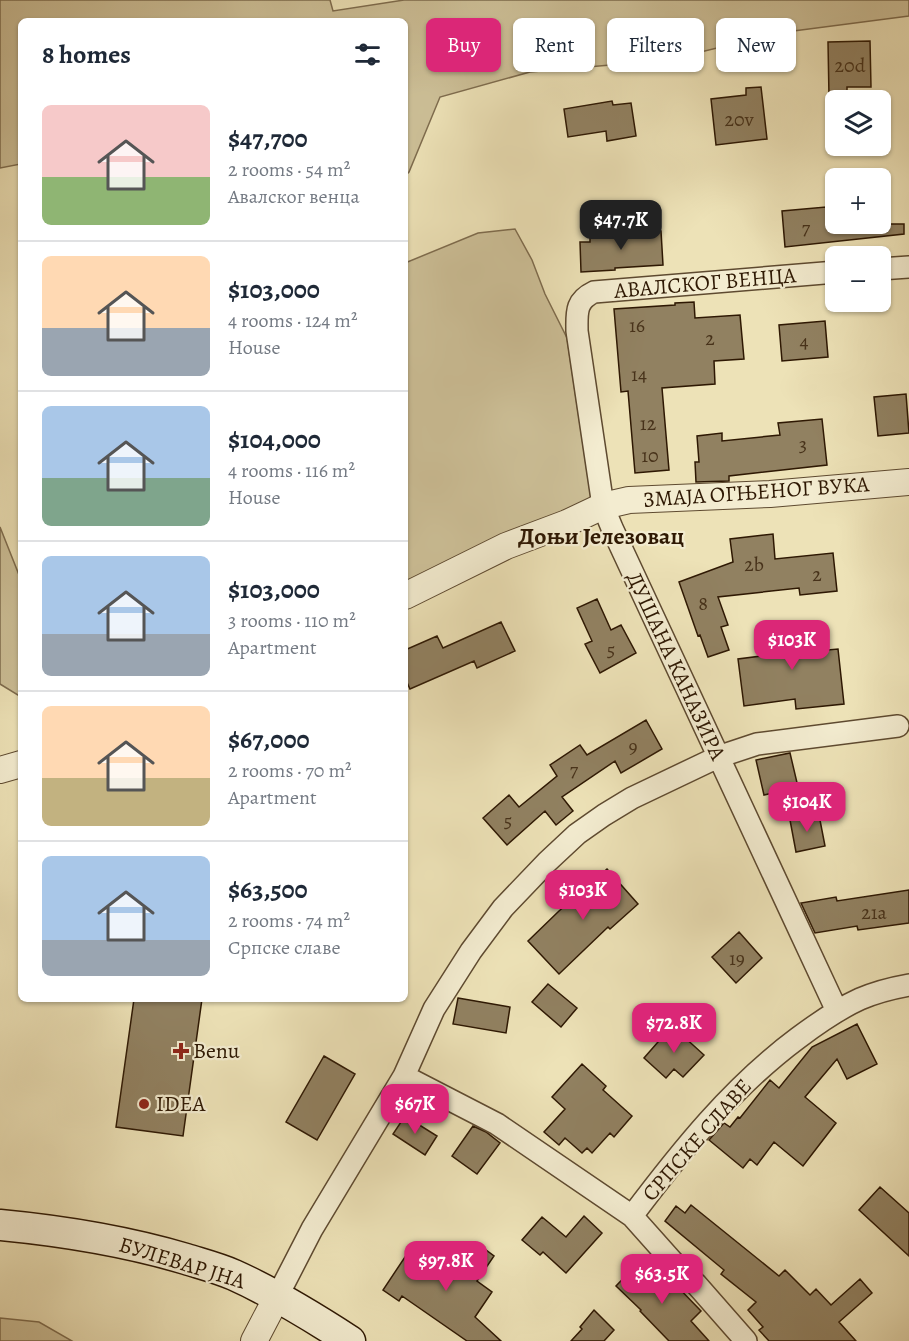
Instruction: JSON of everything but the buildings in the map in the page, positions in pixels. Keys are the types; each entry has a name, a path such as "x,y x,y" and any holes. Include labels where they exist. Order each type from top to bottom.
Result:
{"main road":[{"name":"БУЛЕВАР ЈНА","path":"0,1225 78,1234 140,1246 232,1274 277,1297 350,1341"}],"street":[{"path":"891,268 909,267"},
{"name":"АВАЛСКОГ ВЕНЦА","path":"579,304 585,296 594,292 825,273"},
{"name":"ДУШАНА КАНАЗИРА","path":"579,304 577,332 603,506 837,1011"},
{"name":"ЗМАЈА ОГЊЕНОГ ВУКА","path":"408,594 484,556 603,506 629,500 770,494 909,482"},
{"path":"254,1341 312,1229 404,1076 434,1009 471,951 503,908 547,862 577,834 604,815 632,798 718,757 757,744 898,726"},
{"path":"0,770 18,765"},
{"name":"СРПСКЕ СЛАВЕ","path":"746,1341 632,1216 708,1121 743,1085 786,1047 837,1011 873,994 909,985"},
{"path":"404,1076 498,1124 632,1216"}],"shaded area":[{"path":"0,0 330,0 333,11 404,0 909,0 909,16 796,31 796,18 716,18 716,48 704,51 704,18 607,18 607,65 595,66 595,18 513,18 513,72 530,72 440,97 408,173 408,18 18,18 18,165 0,168"},
{"path":"515,229 532,260 545,294 567,338 591,498 408,582 408,262 478,233"},
{"path":"0,527 18,572 18,695 0,684"},
{"path":"0,1318 39,1322 72,1341 0,1341"}],"place":[{"name":"Benu","path":"181,1051"},
{"name":"IDEA","path":"144,1104"}],"district":[{"name":"Доњи Јелезовац","path":"601,536"}]}
